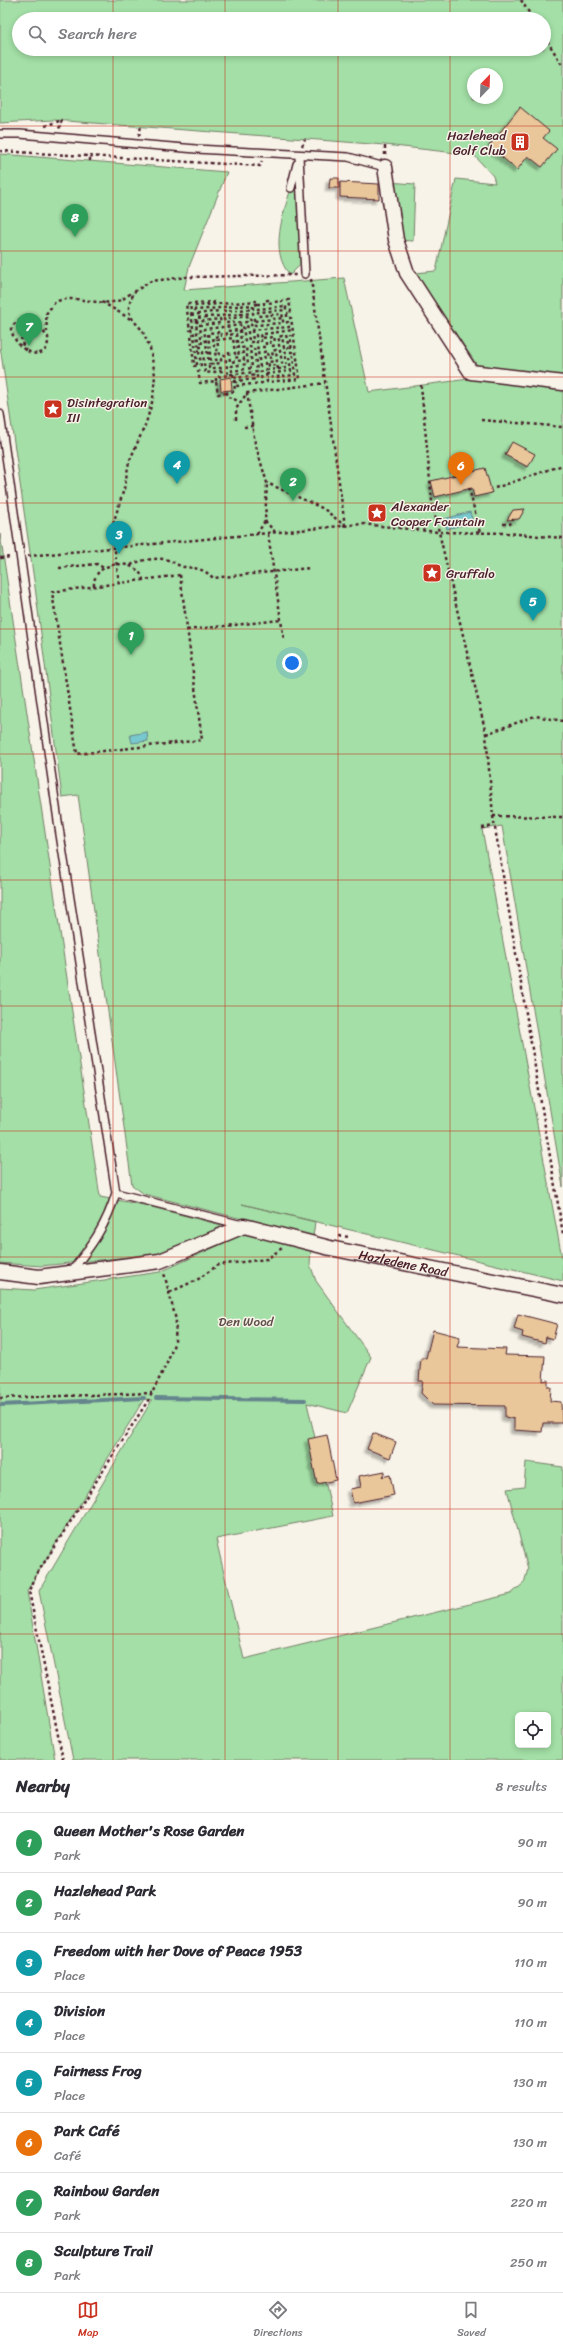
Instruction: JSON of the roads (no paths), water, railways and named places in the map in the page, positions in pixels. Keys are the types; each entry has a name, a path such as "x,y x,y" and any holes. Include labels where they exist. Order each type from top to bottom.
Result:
{"street":[{"path":"384,167 396,240 407,273 471,372 563,383"},
{"path":"0,1272 39,1276 160,1261 244,1226"},
{"name":"Hazledene Road","path":"244,1226 294,1239 563,1295"}],"lane":[{"path":"0,134 266,152 299,156 348,157 384,167"},
{"path":"291,188 299,156"},
{"path":"299,156 305,274"},
{"path":"0,414 19,556 116,1193 109,1217 96,1239 71,1272"},
{"path":"116,1193 244,1226"}],"water":[{"path":"470,512 473,522 447,529 444,519"},
{"path":"147,732 148,741 132,743 130,735"}],"waterway":[{"path":"0,1405 144,1398"},
{"path":"156,1398 305,1400"}],"place":[{"name":"Hazlehead Golf Club","path":"520,142"},
{"name":"Sculpture Trail","path":"75,237"},
{"name":"Rainbow Garden","path":"29,346"},
{"name":"Disintegration III","path":"53,409"},
{"name":"Division","path":"177,484"},
{"name":"Park Café","path":"461,485"},
{"name":"Hazlehead Park","path":"293,501"},
{"name":"Alexander Cooper Fountain","path":"377,513"},
{"name":"Freedom with her Dove of Peace 1953","path":"119,554"},
{"name":"Gruffalo","path":"432,573"},
{"name":"Fairness Frog","path":"533,621"},
{"name":"Queen Mother's Rose Garden","path":"131,655"}],"park label":[{"name":"Den Wood","path":"246,1321"}]}
